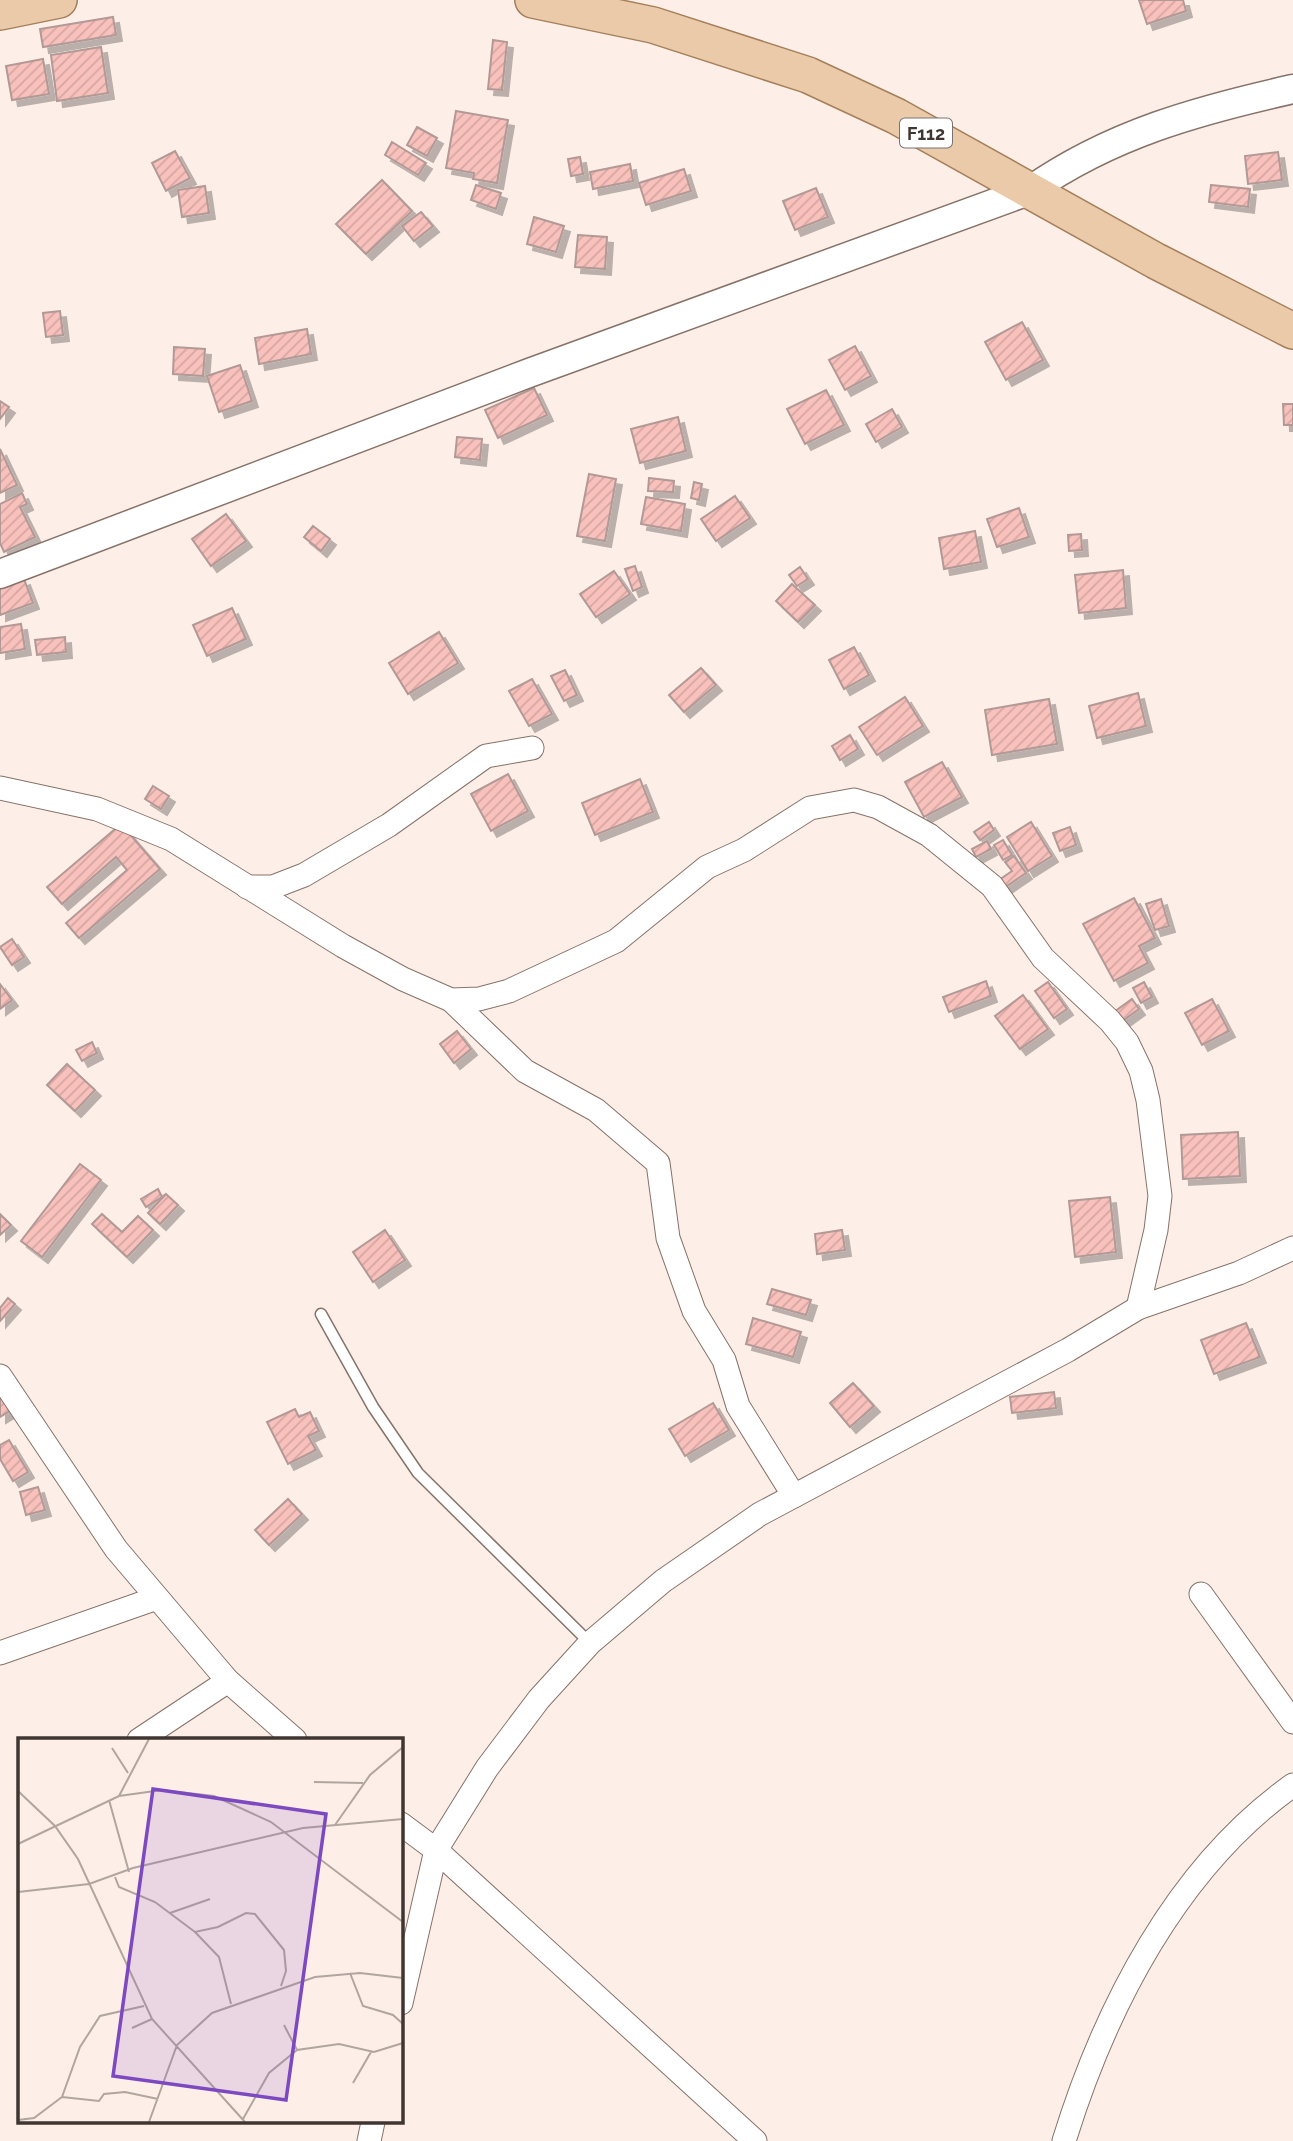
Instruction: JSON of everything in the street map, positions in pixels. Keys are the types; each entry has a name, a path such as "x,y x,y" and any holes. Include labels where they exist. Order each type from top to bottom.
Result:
{"main road":[{"path":"0,12 59,0"},
{"name":"F112","path":"533,0 653,25 808,75 896,116 1156,261 1293,331"}],"street":[{"path":"0,574 529,373 1031,190 1103,145 1249,99 1293,89"},
{"path":"247,887 273,887 304,875 389,825 486,756 532,748"},
{"path":"0,788 43,796 117,817 171,839 207,859 343,946 403,979 451,1000 526,1071 596,1110 658,1164 668,1238 694,1311 724,1360 738,1406 794,1496"},
{"path":"451,1000 480,999 509,991 616,941 707,867 744,850 810,808 854,800 878,807 929,835 992,886 1043,958 1110,1021 1127,1042 1141,1070 1148,1100 1160,1196 1156,1230 1138,1308"},
{"path":"402,1999 436,1850 487,1768 524,1718 590,1643 663,1581 760,1514 1068,1350 1138,1308 1239,1273 1293,1248"},
{"path":"0,1376 116,1549 228,1681 293,1738"},
{"path":"1200,1594 1293,1722"},
{"path":"0,1653 157,1598"},
{"path":"142,1738 228,1681"},
{"path":"1064,2141 1085,2078 1140,1960 1213,1854 1267,1803 1293,1785"},
{"path":"402,1825 436,1850 755,2141"}],"lane":[{"path":"321,1314 373,1407 418,1473 590,1643"}],"building":[{"path":"1139,0 1183,0 1186,11 1147,24"},
{"path":"113,17 116,35 43,47 40,29"},
{"path":"493,40 507,42 502,90 488,89"},
{"path":"101,47 108,93 57,101 51,55"},
{"path":"43,59 49,94 12,100 6,66"},
{"path":"456,111 508,120 497,183 473,179 474,173 446,168"},
{"path":"417,127 437,138 427,156 407,145"},
{"path":"392,142 426,163 418,175 385,155"},
{"path":"175,151 190,178 166,191 152,163"},
{"path":"1278,152 1282,180 1248,184 1245,156"},
{"path":"580,157 583,174 571,176 568,159"},
{"path":"630,164 633,181 593,189 590,172"},
{"path":"684,169 691,191 646,205 639,183"},
{"path":"382,180 412,211 366,254 336,224"},
{"path":"476,185 501,193 496,209 471,200"},
{"path":"1211,185 1250,189 1248,207 1209,202"},
{"path":"205,186 209,213 182,217 178,190"},
{"path":"816,188 828,217 795,230 783,201"},
{"path":"421,212 433,226 414,241 402,226"},
{"path":"534,217 564,226 556,252 527,244"},
{"path":"578,235 607,237 605,269 575,267"},
{"path":"60,311 63,335 46,337 43,313"},
{"path":"1022,322 1043,360 1006,380 985,342"},
{"path":"307,329 311,354 259,364 255,338"},
{"path":"855,346 871,376 845,390 829,360"},
{"path":"174,347 205,349 203,376 173,374"},
{"path":"240,365 252,401 219,412 207,376"},
{"path":"534,388 547,415 498,438 485,410"},
{"path":"826,390 844,425 805,444 787,409"},
{"path":"0,401 9,407 0,419"},
{"path":"1283,404 1293,404 1293,425 1284,425"},
{"path":"892,409 902,427 876,442 866,424"},
{"path":"678,417 686,451 640,463 631,429"},
{"path":"457,437 482,439 480,460 455,457"},
{"path":"0,449 17,485 0,493"},
{"path":"589,474 616,479 605,541 577,536"},
{"path":"649,478 674,481 673,492 648,491"},
{"path":"694,482 702,484 699,500 691,498"},
{"path":"22,493 27,504 20,507 35,537 4,552 0,543 0,504"},
{"path":"735,496 750,518 716,541 701,519"},
{"path":"646,497 685,504 681,531 641,524"},
{"path":"1019,508 1029,537 997,547 987,519"},
{"path":"226,514 246,541 211,566 192,539"},
{"path":"313,526 330,539 321,551 304,537"},
{"path":"975,531 981,562 944,569 939,538"},
{"path":"1081,534 1082,550 1069,551 1068,535"},
{"path":"635,566 642,587 633,591 625,569"},
{"path":"800,567 808,579 797,586 789,575"},
{"path":"1123,570 1126,608 1079,613 1075,575"},
{"path":"614,571 630,594 596,617 580,594"},
{"path":"24,579 33,603 0,615 0,588"},
{"path":"792,584 815,605 798,622 776,601"},
{"path":"232,608 246,639 207,656 193,625"},
{"path":"21,624 25,649 0,653 0,627"},
{"path":"439,632 458,663 408,694 389,663"},
{"path":"65,637 66,652 37,655 35,640"},
{"path":"854,647 869,675 844,689 829,660"},
{"path":"701,668 716,685 684,712 669,695"},
{"path":"565,670 577,695 564,701 551,676"},
{"path":"532,679 552,714 529,726 509,691"},
{"path":"1138,693 1146,726 1097,738 1089,706"},
{"path":"905,697 923,726 877,755 859,727"},
{"path":"1049,699 1057,744 992,755 985,710"},
{"path":"850,735 858,749 840,760 832,746"},
{"path":"942,762 962,797 924,817 905,782"},
{"path":"508,774 528,811 491,831 471,794"},
{"path":"640,779 653,812 595,835 582,803"},
{"path":"153,786 169,796 161,809 145,799"},
{"path":"989,822 994,830 980,840 974,832"},
{"path":"1031,822 1052,856 1028,871 1007,837"},
{"path":"121,824 160,869 79,938 66,923 127,870 116,857 62,904 47,887"},
{"path":"1070,827 1076,845 1060,851 1053,833"},
{"path":"1003,840 1012,855 1003,860 994,845"},
{"path":"987,841 991,849 976,857 972,849"},
{"path":"1014,856 1026,873 1004,888 999,880 1012,871 1005,862"},
{"path":"1134,898 1155,938 1139,946 1148,963 1114,981 1083,924"},
{"path":"1161,899 1169,926 1155,930 1146,904"},
{"path":"12,939 24,957 12,965 0,947"},
{"path":"986,981 991,996 949,1012 943,997"},
{"path":"1048,982 1067,1009 1054,1018 1035,991"},
{"path":"1144,982 1152,997 1141,1003 1133,988"},
{"path":"0,984 12,1000 0,1009"},
{"path":"1023,995 1048,1029 1020,1049 995,1016"},
{"path":"1132,999 1139,1009 1121,1022 1114,1012"},
{"path":"1212,999 1229,1031 1202,1045 1185,1013"},
{"path":"457,1031 471,1049 454,1063 440,1044"},
{"path":"92,1042 97,1053 82,1061 76,1050"},
{"path":"67,1064 95,1090 75,1111 47,1085"},
{"path":"1238,1132 1240,1176 1183,1179 1181,1135"},
{"path":"80,1164 101,1180 42,1257 21,1241"},
{"path":"158,1189 162,1197 146,1207 141,1199"},
{"path":"166,1194 178,1205 160,1224 148,1213"},
{"path":"1110,1197 1116,1252 1075,1257 1069,1201"},
{"path":"0,1214 11,1225 0,1235"},
{"path":"102,1214 122,1232 138,1216 153,1230 127,1257 92,1224"},
{"path":"385,1230 405,1260 373,1282 353,1252"},
{"path":"842,1230 845,1250 817,1254 815,1234"},
{"path":"772,1289 811,1300 806,1315 767,1304"},
{"path":"8,1298 15,1304 0,1321 0,1308"},
{"path":"753,1318 801,1332 793,1357 746,1344"},
{"path":"1246,1323 1260,1357 1214,1374 1201,1340"},
{"path":"853,1383 874,1406 850,1427 830,1403"},
{"path":"1054,1392 1056,1408 1012,1413 1010,1397"},
{"path":"0,1395 10,1411 0,1417"},
{"path":"713,1403 729,1430 685,1456 669,1429"},
{"path":"295,1409 299,1417 310,1412 319,1431 308,1436 316,1450 288,1464 267,1422"},
{"path":"9,1440 28,1472 13,1481 0,1459 0,1445"},
{"path":"38,1487 45,1510 26,1515 20,1492"},
{"path":"288,1499 302,1514 269,1545 255,1530"}]}
